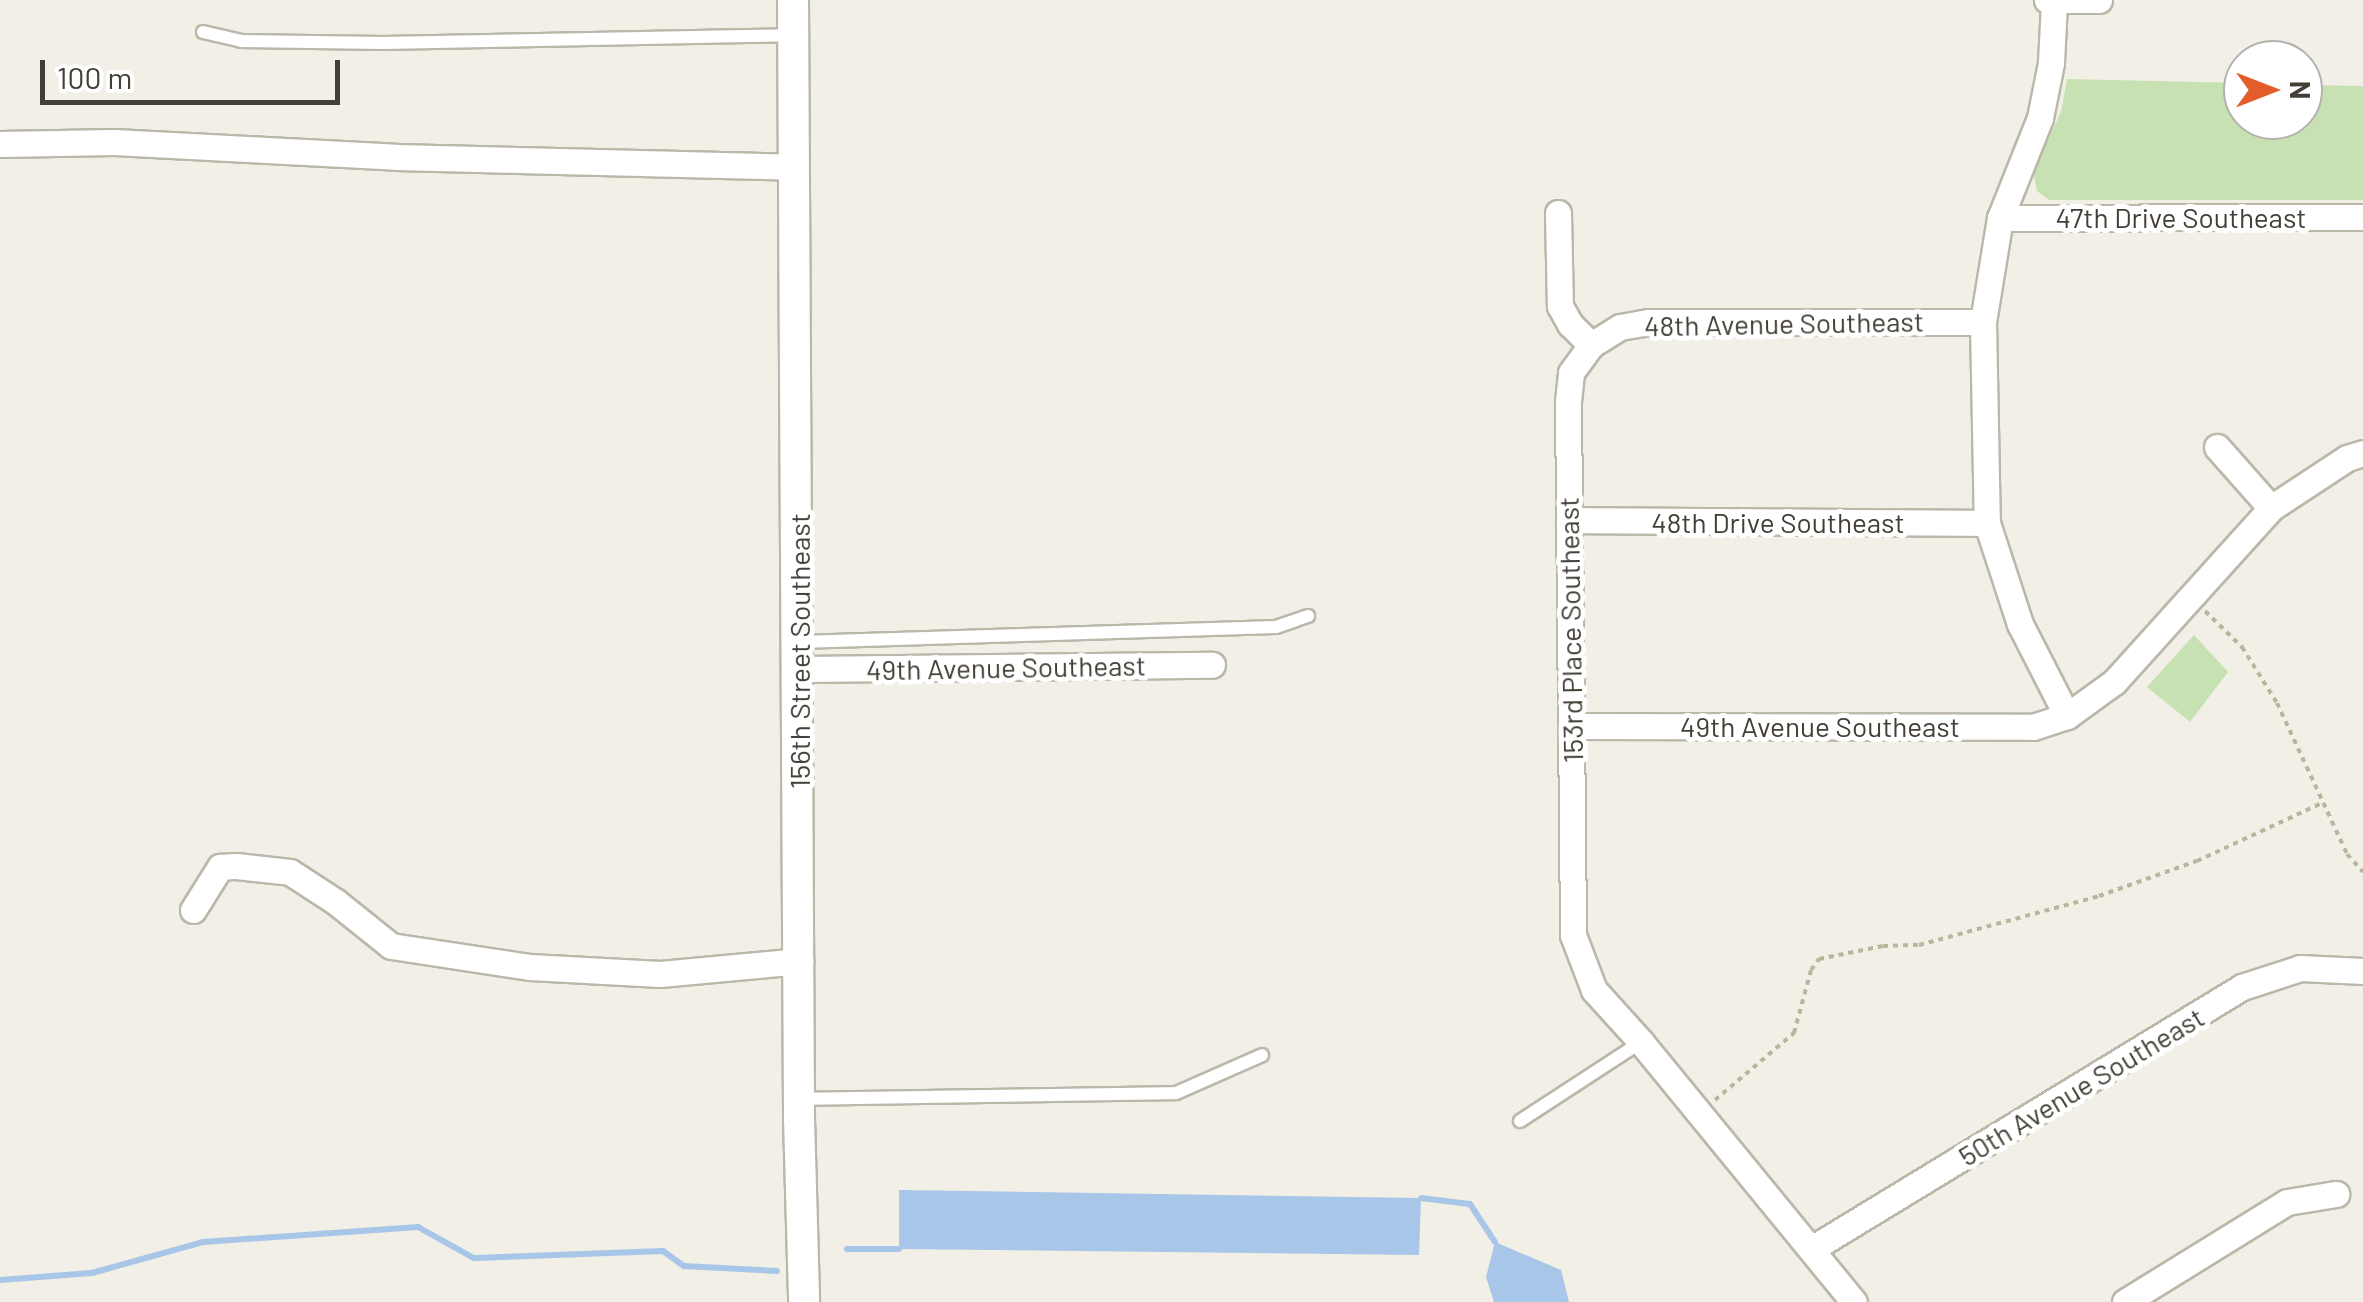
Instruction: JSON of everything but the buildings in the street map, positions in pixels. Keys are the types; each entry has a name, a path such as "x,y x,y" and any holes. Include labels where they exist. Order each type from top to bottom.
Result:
{"street":[{"name":"156th Street Southeast","path":"792,0 800,656 799,1099 804,1302"},
{"path":"2099,0 2051,2 2052,63 2040,118 2000,218 1983,322 1987,523 2020,624 2067,716 2114,682 2271,508 2347,458 2363,453"},
{"path":"0,144 114,142 396,158 794,167"},
{"path":"1558,214 1560,306 1570,324 1590,345"},
{"name":"47th Drive Southeast","path":"2000,218 2363,217"},
{"name":"48th Avenue Southeast","path":"1590,345 1620,327 1648,322 1983,322"},
{"name":"153rd Place Southeast","path":"1590,345 1571,373 1570,387 1573,935 1594,990 1700,1112 1854,1302"},
{"path":"2217,447 2271,508"},
{"name":"48th Drive Southeast","path":"1568,520 1987,523"},
{"name":"49th Avenue Southeast","path":"800,656 1212,665"},
{"name":"49th Avenue Southeast","path":"1571,726 2033,727 2067,716"},
{"path":"194,910 220,867 236,866 290,872 391,946 530,967 660,974 800,961"},
{"name":"50th Avenue Southeast","path":"1813,1248 2242,988 2300,968 2363,972"},
{"path":"2125,1302 2287,1202 2336,1194"}],"lane":[{"path":"203,32 241,41 384,43 792,35"},
{"path":"800,656 1276,627 1308,616"},
{"path":"1520,1121 1641,1042"},
{"path":"799,1099 1176,1093 1262,1054"}],"path":[{"path":"2190,598 2242,647 2290,727 2347,854 2363,872"},
{"path":"1700,1112 1794,1033 1811,970 1819,959 1884,946 1920,945 2099,896 2197,861 2322,803"}],"green space":[{"path":"2067,79 2223,83 2223,140 2323,140 2323,85 2363,86 2363,200 2049,200 2037,191 2033,172 2061,112"},
{"path":"2194,635 2228,672 2190,722 2147,687"}],"water":[{"path":"899,1190 1421,1198 1419,1255 899,1249"},
{"path":"1495,1242 1561,1270 1569,1302 1494,1302 1486,1277"}],"waterway":[{"path":"1421,1198 1470,1204 1495,1242"},
{"path":"0,1280 92,1273 203,1242 418,1227 474,1258 663,1251 684,1266 777,1271"},
{"path":"847,1249 899,1249"}]}
